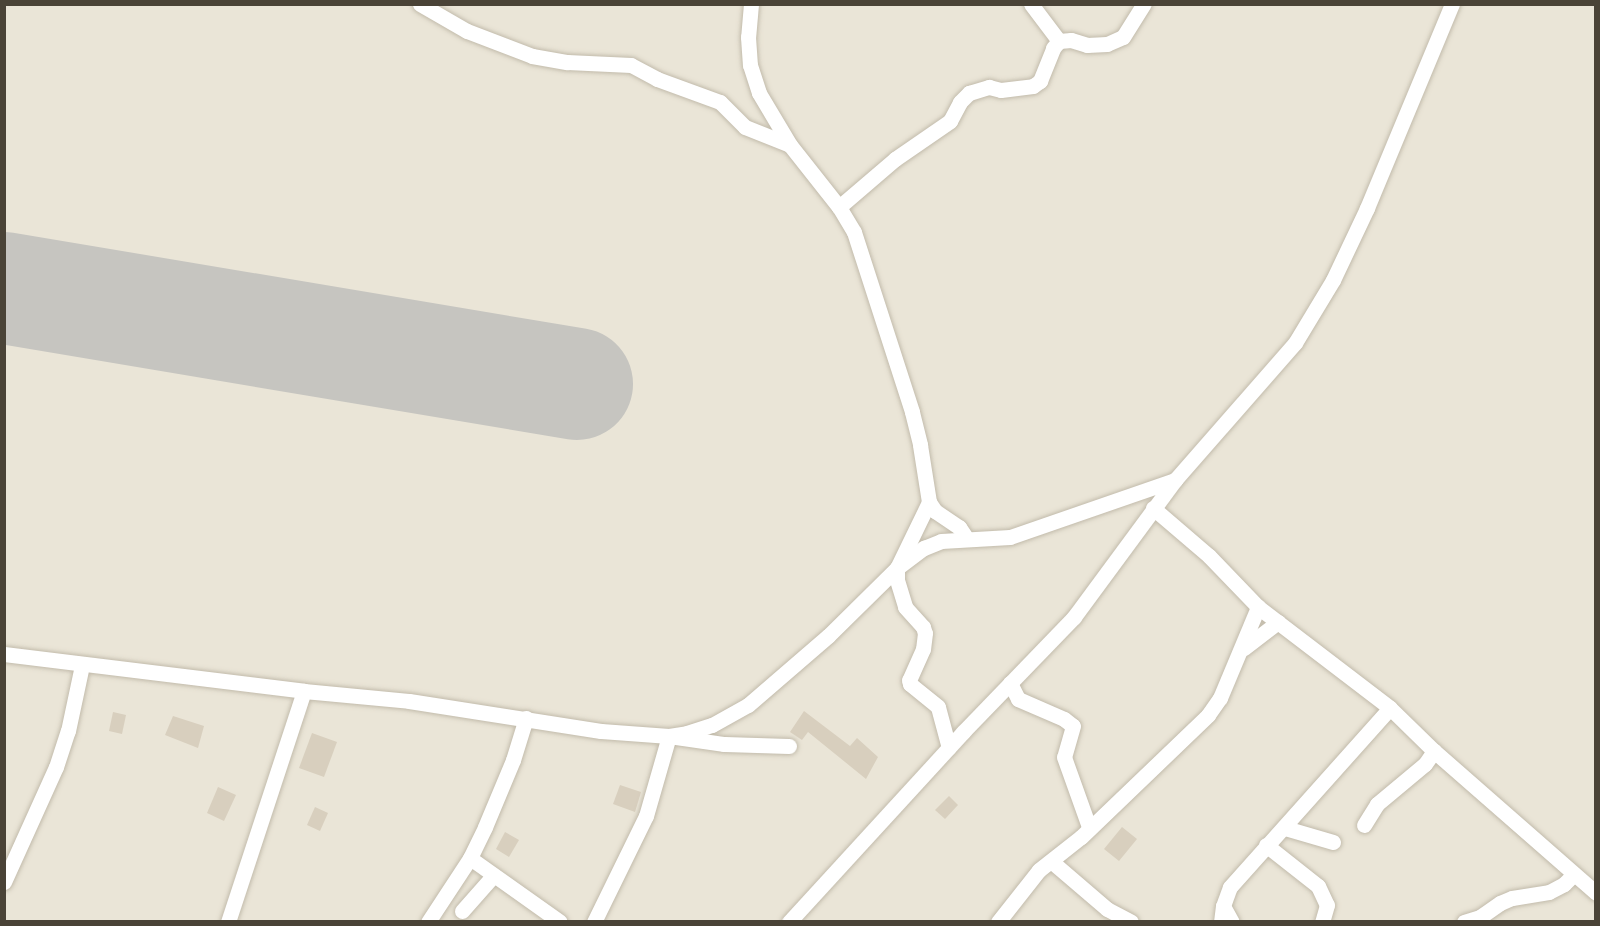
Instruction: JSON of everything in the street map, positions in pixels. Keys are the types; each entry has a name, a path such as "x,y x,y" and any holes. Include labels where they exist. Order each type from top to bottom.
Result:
{"street":[{"path":"420,4 467,31 532,56 567,62 631,65 657,79 720,102 746,127 790,145"},
{"path":"750,4 748,37 750,64 759,93 790,145 840,207 854,232 898,362 920,445 929,502 935,511 959,527 967,539"},
{"path":"1031,4 1059,41"},
{"path":"840,207 895,159 950,121 960,102 969,93 989,87 1001,90 1033,86 1040,81 1053,48 1059,41 1071,40 1087,45 1107,44 1123,37 1144,4"},
{"path":"789,921 953,743 1074,617 1175,480 1295,343 1333,280 1367,208 1452,4"},
{"path":"669,736 712,725 748,705 828,636 897,568 932,544 941,541 1010,537 1175,480"},
{"path":"929,502 897,568 901,598 925,633 923,649 909,680 910,684 938,707 953,743"},
{"path":"1153,508 1209,556 1258,607 1390,708 1434,752 1596,893"},
{"path":"998,921 1039,870 1089,827 1208,714 1220,698 1258,607"},
{"path":"1242,649 1278,622"},
{"path":"4,654 304,691 409,700 602,730 724,744 789,746"},
{"path":"4,882 56,766 68,730 82,665"},
{"path":"1010,683 1018,699 1064,719 1073,726 1064,757 1089,827"},
{"path":"228,921 304,691"},
{"path":"1232,921 1222,914 1230,887 1266,844 1285,828 1327,776 1390,708"},
{"path":"428,921 470,858 513,760 526,718"},
{"path":"594,921 646,816 669,736"},
{"path":"1364,825 1377,804 1425,764 1434,752"},
{"path":"1285,828 1333,842"},
{"path":"1266,844 1318,886 1327,905 1322,921"},
{"path":"470,858 560,921"},
{"path":"1051,861 1107,909 1131,921"},
{"path":"1464,921 1480,918 1506,901 1549,892 1564,884 1574,874"},
{"path":"462,911 493,876"}],"shaded area":[{"path":"5,5 1595,5 1595,921 5,921"}],"building":[{"path":"804,711 850,746 857,738 878,757 866,779 808,732 802,740 790,732"},
{"path":"113,712 126,715 122,734 109,731"},
{"path":"173,716 204,726 198,748 165,735"},
{"path":"312,733 337,742 324,777 299,768"},
{"path":"620,785 641,792 635,812 613,804"},
{"path":"218,787 236,795 224,821 207,813"},
{"path":"949,796 958,805 945,819 935,810"},
{"path":"315,807 328,813 320,831 307,825"},
{"path":"1122,827 1137,839 1119,861 1104,849"},
{"path":"505,832 519,840 509,857 496,849"}],"runway":[{"path":"4,288 577,384"}]}
